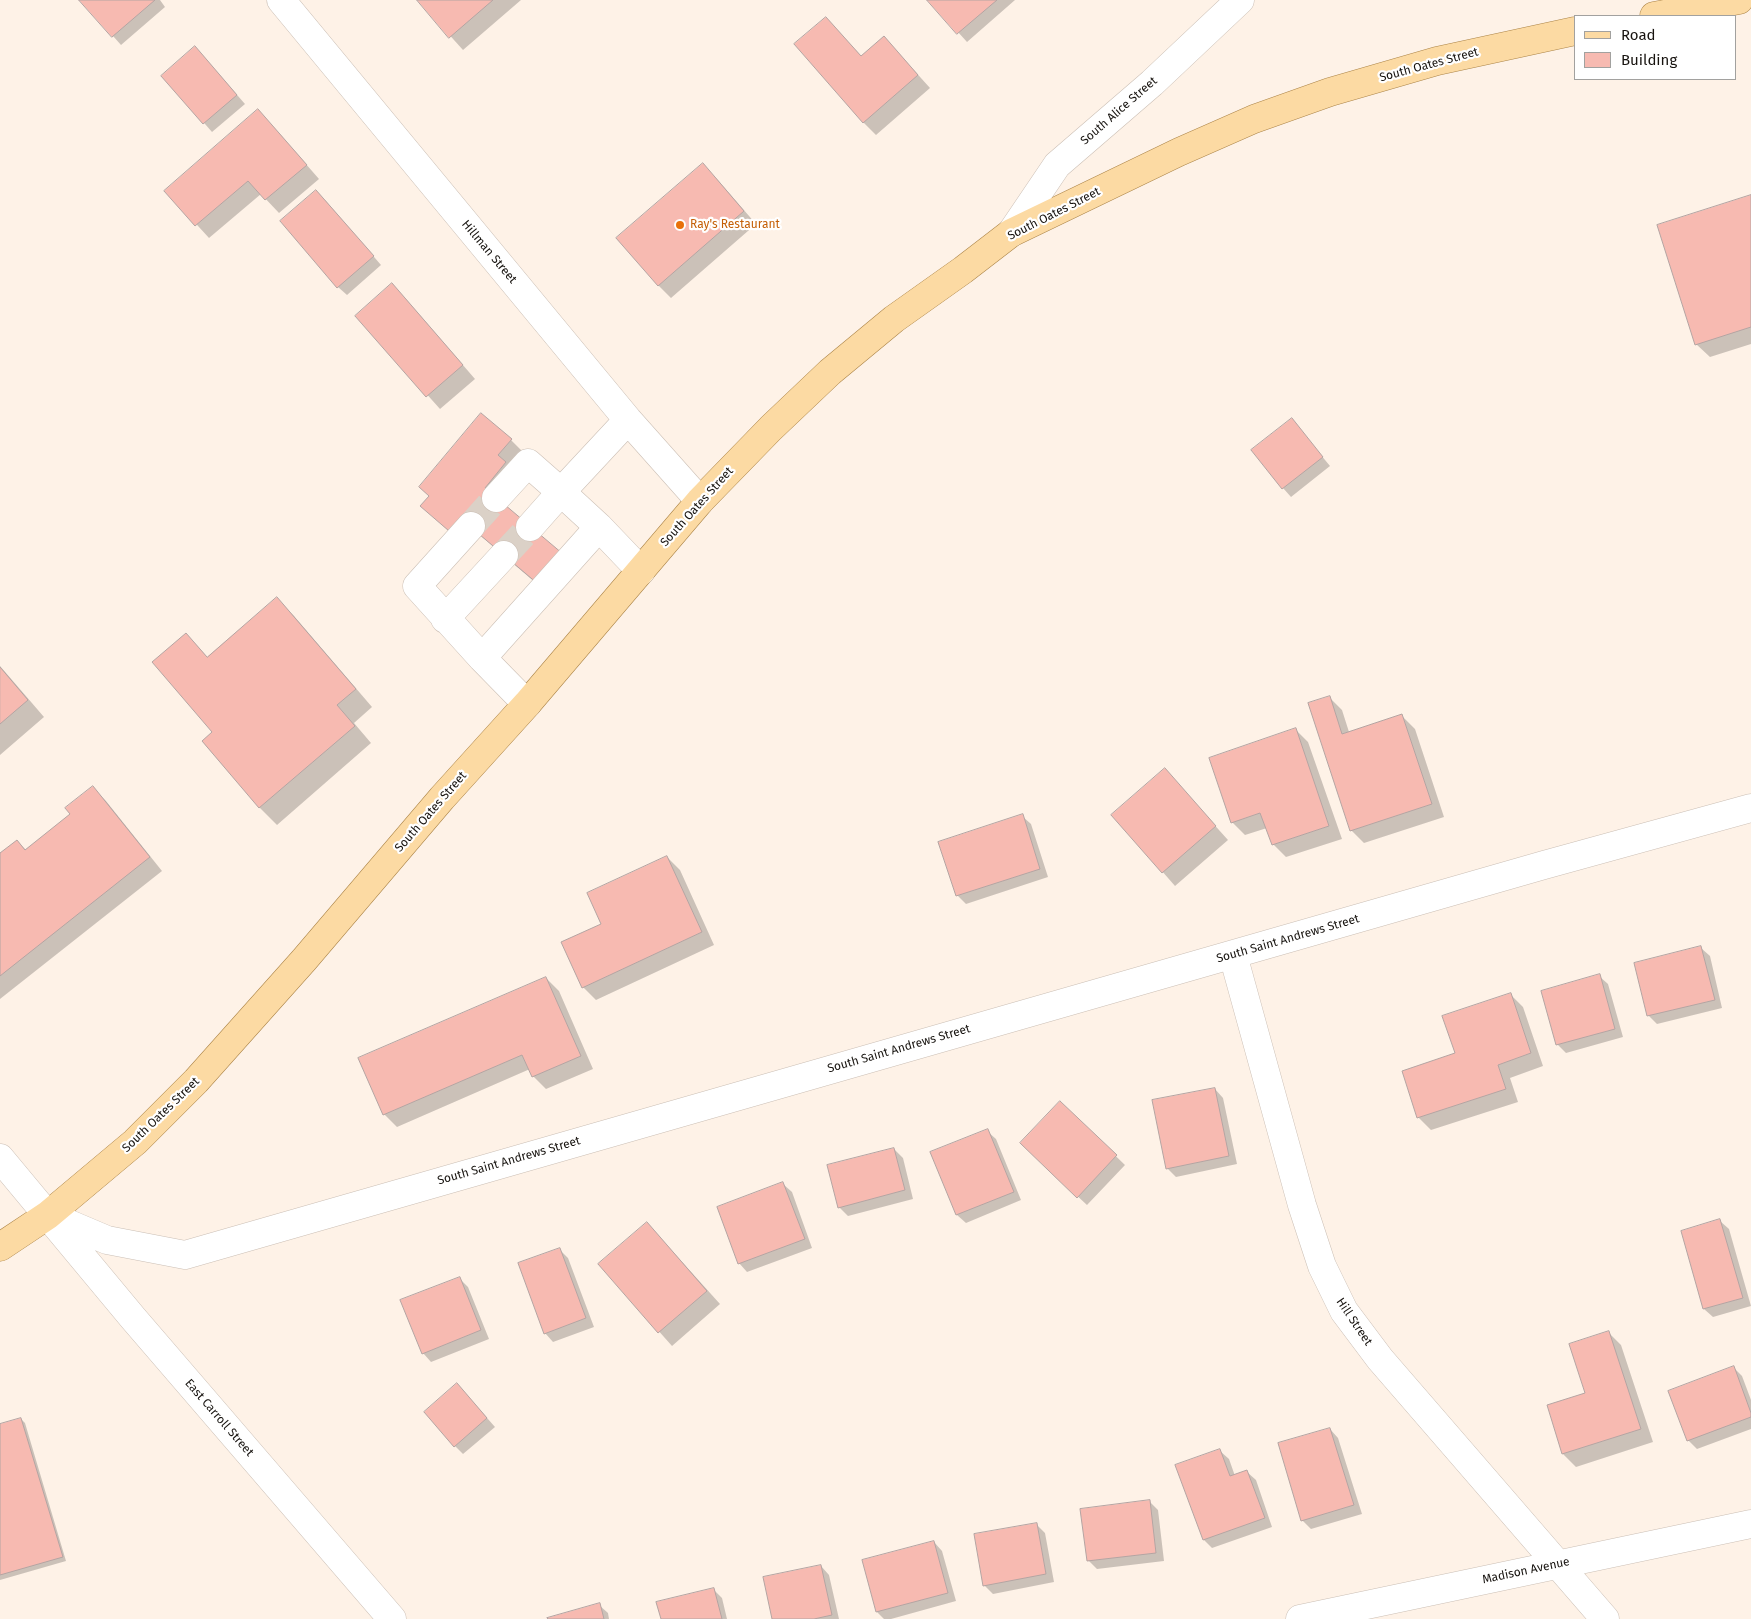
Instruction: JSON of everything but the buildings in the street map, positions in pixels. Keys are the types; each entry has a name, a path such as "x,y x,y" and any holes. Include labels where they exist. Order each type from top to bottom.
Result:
{"main road":[{"path":"1659,15 1739,0"},
{"name":"South Oates Street","path":"0,1247 48,1215 136,1142 196,1081 304,960 442,798 527,704 700,501 771,428 830,372 894,319 1011,233 1179,152 1254,119 1330,92 1437,62 1574,32"}],"street":[{"name":"Hillman Street","path":"281,0 628,420 700,501"},
{"name":"South Alice Street","path":"1011,233 1057,165 1152,83 1240,0"},
{"path":"530,527 628,420"},
{"path":"496,498 528,463 600,527 641,571"},
{"path":"470,526 417,586 445,619 527,704"},
{"path":"482,658 600,527"},
{"path":"445,619 504,555"},
{"name":"South Saint Andrews Street","path":"48,1215 107,1240 185,1255 787,1081 1544,865 1751,808"},
{"name":"Hill Street","path":"1233,955 1302,1205 1322,1266 1344,1311 1380,1359 1605,1619"},
{"name":"East Carroll Street","path":"0,1158 133,1318 392,1619"},
{"name":"Madison Avenue","path":"1300,1619 1751,1524"}],"tunnel":[{"path":"471,526 496,498"},
{"path":"504,555 530,527"}],"place":[{"name":"Ray's Restaurant","path":"680,225"}]}
